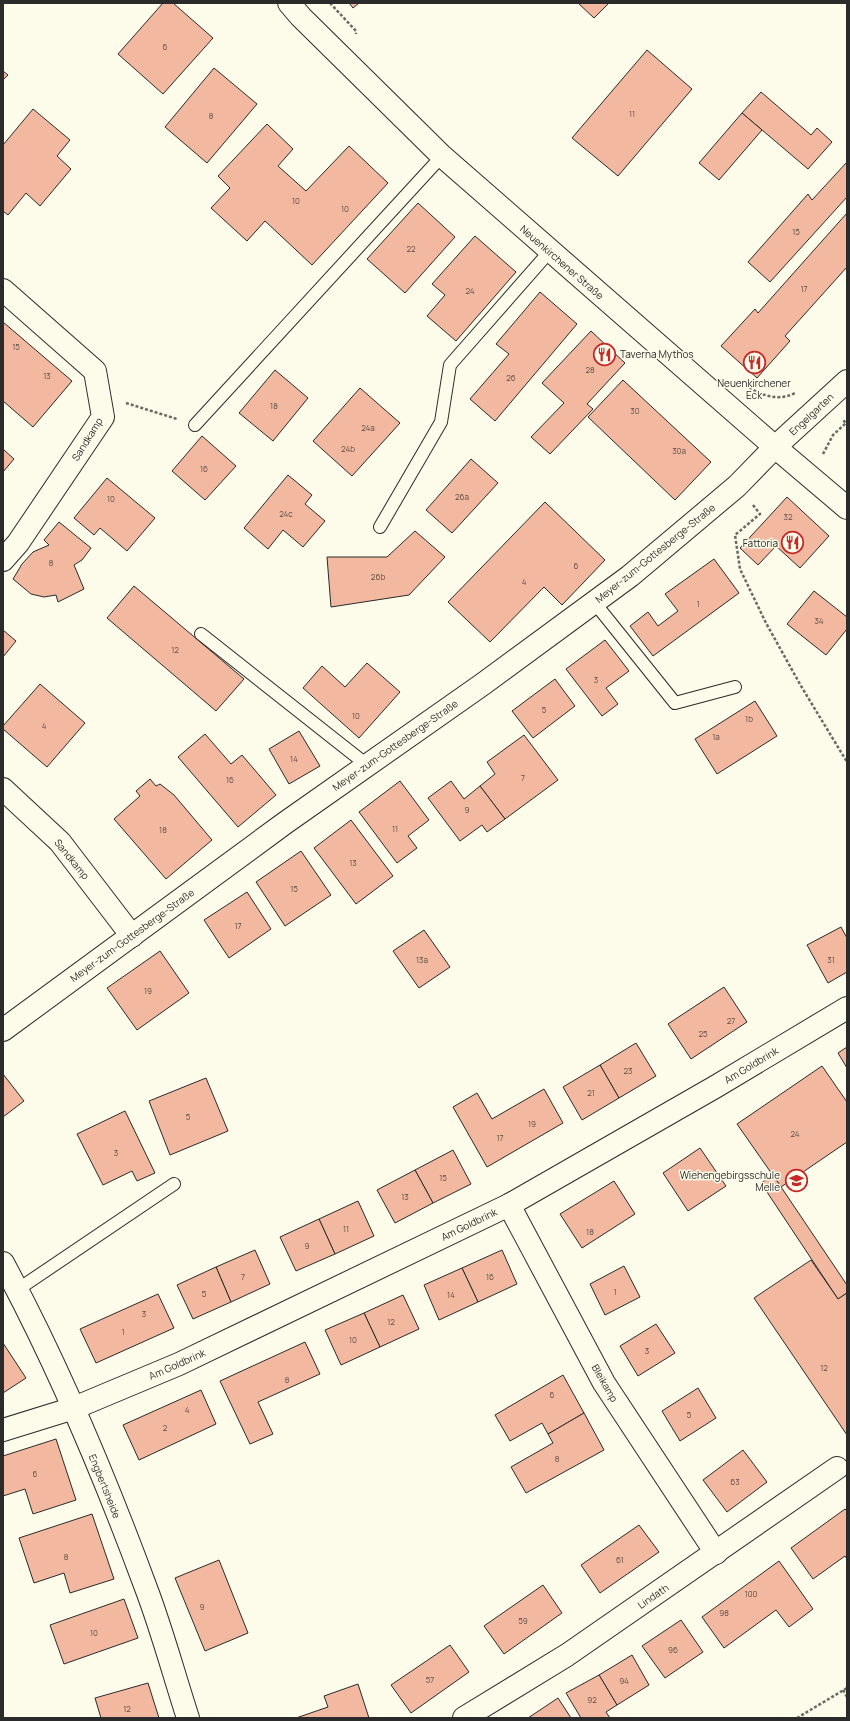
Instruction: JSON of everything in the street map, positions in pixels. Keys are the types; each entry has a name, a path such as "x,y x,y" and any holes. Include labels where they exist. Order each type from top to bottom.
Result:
{"street":[{"name":"Neuenkirchener Straße","path":"289,3 442,156 775,448 847,508"},
{"name":"Sandkamp","path":"3,290 95,371 103,417 10,538 3,560"},
{"name":"Engelgarten","path":"775,448 847,381"},
{"name":"Meyer-zum-Gottesberge-Straße","path":"3,1030 285,823 482,684 630,576 738,486 775,448"},
{"name":"Sandkamp","path":"3,789 60,842 132,936"},
{"name":"Am Goldbrink","path":"3,1430 74,1408 179,1364 509,1205 715,1087 847,1008"},
{"name":"Bleikamp","path":"509,1205 604,1383 659,1469 716,1553"},
{"name":"Engbertsheide","path":"3,1263 74,1408 146,1589 188,1718"},
{"name":"Lindath","path":"464,1718 567,1655 837,1468"}],"lane":[{"path":"195,425 442,156"},
{"path":"380,527 441,422 450,365 550,251"},
{"path":"594,602 675,703 735,687"},
{"path":"201,634 367,765"},
{"path":"17,1290 174,1184"}],"path":[{"path":"330,3 356,31 356,36"},
{"path":"741,381 747,386 769,397 790,396 811,384 827,400 846,423 833,435 823,454 827,460"},
{"path":"99,394 195,425"},
{"path":"738,486 760,514 735,535 740,569 778,644 847,762"},
{"path":"797,1718 847,1688"},
{"path":"843,1690 847,1697"}],"building":[{"path":"163,3 173,3 213,38 163,94 118,54"},
{"path":"349,3 359,3 353,8"},
{"path":"578,3 609,3 594,18"},
{"path":"647,50 692,89 618,176 572,138"},
{"path":"214,68 257,104 207,163 165,127"},
{"path":"3,71 8,75 3,80"},
{"path":"761,92 811,135 817,128 832,142 808,169 742,113"},
{"path":"33,109 70,140 57,156 71,169 40,206 26,193 8,215 3,211 3,145"},
{"path":"742,113 762,130 719,180 699,163"},
{"path":"267,124 293,149 278,166 306,191 349,146 388,183 312,265 265,221 247,241 211,208 230,188 218,176"},
{"path":"847,162 847,197 770,282 748,262 808,194 812,200"},
{"path":"418,203 455,237 405,293 367,259"},
{"path":"847,213 847,267 785,336 790,341 757,378 721,346 755,309 758,313"},
{"path":"475,236 516,272 456,341 427,316 445,295 432,284"},
{"path":"540,292 577,324 495,421 470,399 509,354 496,344"},
{"path":"3,322 72,381 33,427 3,401"},
{"path":"591,331 625,363 587,404 593,409 550,454 531,437 564,403 542,383"},
{"path":"275,370 308,398 273,441 239,413"},
{"path":"623,380 711,462 675,500 588,417"},
{"path":"360,388 400,423 352,476 313,441"},
{"path":"202,436 236,466 205,500 172,471"},
{"path":"3,449 14,459 3,472"},
{"path":"471,459 498,483 452,533 426,510"},
{"path":"288,475 312,495 305,504 325,521 303,547 283,530 268,549 244,528"},
{"path":"107,478 155,518 127,551 100,528 94,535 74,518"},
{"path":"787,497 829,536 800,568 776,546 758,565 740,548"},
{"path":"545,502 605,560 562,605 544,587 490,642 448,602"},
{"path":"59,522 91,548 82,560 74,565 84,589 58,602 56,595 44,597 31,594 13,579 22,564 33,552 49,545 44,540"},
{"path":"415,531 445,557 409,595 331,607 327,557 387,557"},
{"path":"714,559 739,593 653,656 630,626 648,612 658,626 678,611 665,594"},
{"path":"134,586 244,679 216,711 107,618"},
{"path":"814,591 847,617 847,629 826,655 787,624"},
{"path":"3,630 16,641 3,657"},
{"path":"605,640 629,671 606,688 618,704 602,716 566,669"},
{"path":"367,663 400,692 359,738 303,688 322,666 345,687"},
{"path":"555,679 575,706 533,738 512,711"},
{"path":"40,684 85,723 47,767 3,729 3,726"},
{"path":"755,701 777,736 717,774 695,739"},
{"path":"299,731 320,766 289,784 269,749"},
{"path":"205,734 231,764 242,755 276,795 238,827 178,757"},
{"path":"524,735 558,780 505,819 480,786 495,774 487,762"},
{"path":"150,779 156,786 160,784 174,795 212,840 166,879 114,819 140,796 136,791"},
{"path":"400,781 429,820 408,836 417,848 397,863 359,812"},
{"path":"451,781 464,799 480,786 505,819 487,832 482,825 460,841 428,798"},
{"path":"351,820 393,876 356,904 314,848"},
{"path":"301,851 331,895 285,926 256,882"},
{"path":"247,892 271,929 229,958 204,920"},
{"path":"841,927 847,938 847,972 828,983 807,945"},
{"path":"424,930 450,967 419,988 393,951"},
{"path":"160,951 189,993 137,1030 107,988"},
{"path":"724,987 747,1022 691,1059 668,1024"},
{"path":"636,1043 656,1076 619,1098 600,1065"},
{"path":"847,1047 847,1068 838,1053"},
{"path":"600,1065 619,1098 582,1120 563,1087"},
{"path":"822,1066 847,1102 847,1142 781,1187 737,1124"},
{"path":"3,1074 24,1101 3,1117"},
{"path":"206,1078 228,1131 170,1155 149,1101"},
{"path":"544,1089 563,1123 487,1167 453,1107 477,1093 492,1119"},
{"path":"125,1111 155,1173 137,1181 132,1171 103,1185 77,1134"},
{"path":"700,1148 726,1186 688,1211 663,1173"},
{"path":"453,1150 471,1184 433,1203 415,1170"},
{"path":"415,1170 433,1203 395,1223 377,1190"},
{"path":"773,1175 847,1285 847,1293 838,1299 761,1183"},
{"path":"614,1181 635,1214 582,1248 560,1214"},
{"path":"358,1201 374,1236 335,1254 319,1219"},
{"path":"319,1219 335,1254 296,1271 280,1237"},
{"path":"255,1250 270,1284 231,1302 216,1267"},
{"path":"502,1250 517,1284 478,1302 462,1268"},
{"path":"811,1260 838,1299 847,1293 847,1435 754,1298"},
{"path":"624,1266 640,1297 605,1315 590,1284"},
{"path":"216,1267 231,1302 193,1319 177,1285"},
{"path":"462,1268 478,1302 439,1320 424,1285"},
{"path":"158,1294 174,1328 96,1363 80,1329"},
{"path":"403,1295 419,1329 380,1347 364,1313"},
{"path":"364,1313 380,1347 341,1365 325,1330"},
{"path":"656,1324 675,1353 638,1376 620,1346"},
{"path":"305,1342 320,1374 258,1402 273,1434 250,1444 220,1381"},
{"path":"3,1343 26,1378 3,1393"},
{"path":"563,1375 584,1413 548,1434 542,1423 510,1441 495,1415"},
{"path":"698,1388 716,1418 680,1441 662,1411"},
{"path":"201,1390 216,1424 139,1460 123,1425"},
{"path":"584,1413 604,1450 526,1493 511,1467 553,1443 548,1434"},
{"path":"56,1439 76,1500 33,1514 25,1489 3,1496 3,1456"},
{"path":"743,1450 767,1482 727,1512 703,1480"},
{"path":"845,1509 847,1511 847,1559 845,1556 813,1579 791,1548"},
{"path":"92,1514 114,1579 70,1593 64,1573 34,1583 19,1538"},
{"path":"639,1525 659,1552 600,1593 581,1565"},
{"path":"219,1560 248,1633 205,1651 175,1578"},
{"path":"779,1561 813,1609 789,1627 776,1610 724,1648 702,1617"},
{"path":"543,1585 562,1613 504,1654 484,1626"},
{"path":"124,1599 138,1638 64,1664 50,1625"},
{"path":"681,1620 703,1652 665,1678 642,1646"},
{"path":"450,1645 469,1672 411,1713 391,1685"},
{"path":"632,1655 649,1685 617,1705 599,1675"},
{"path":"599,1675 617,1705 606,1712 610,1718 581,1718 566,1693"},
{"path":"148,1683 159,1718 101,1718 95,1698"},
{"path":"358,1684 369,1718 296,1718 328,1707 324,1696"},
{"path":"558,1698 571,1718 528,1718"}],"place":[{"name":"Taverna Mythos","path":"605,354"},
{"name":"Neuenkirchener Eck","path":"754,363"},
{"name":"Fattoria","path":"793,543"},
{"name":"Wiehengebirgsschule Melle","path":"796,1181"}]}
